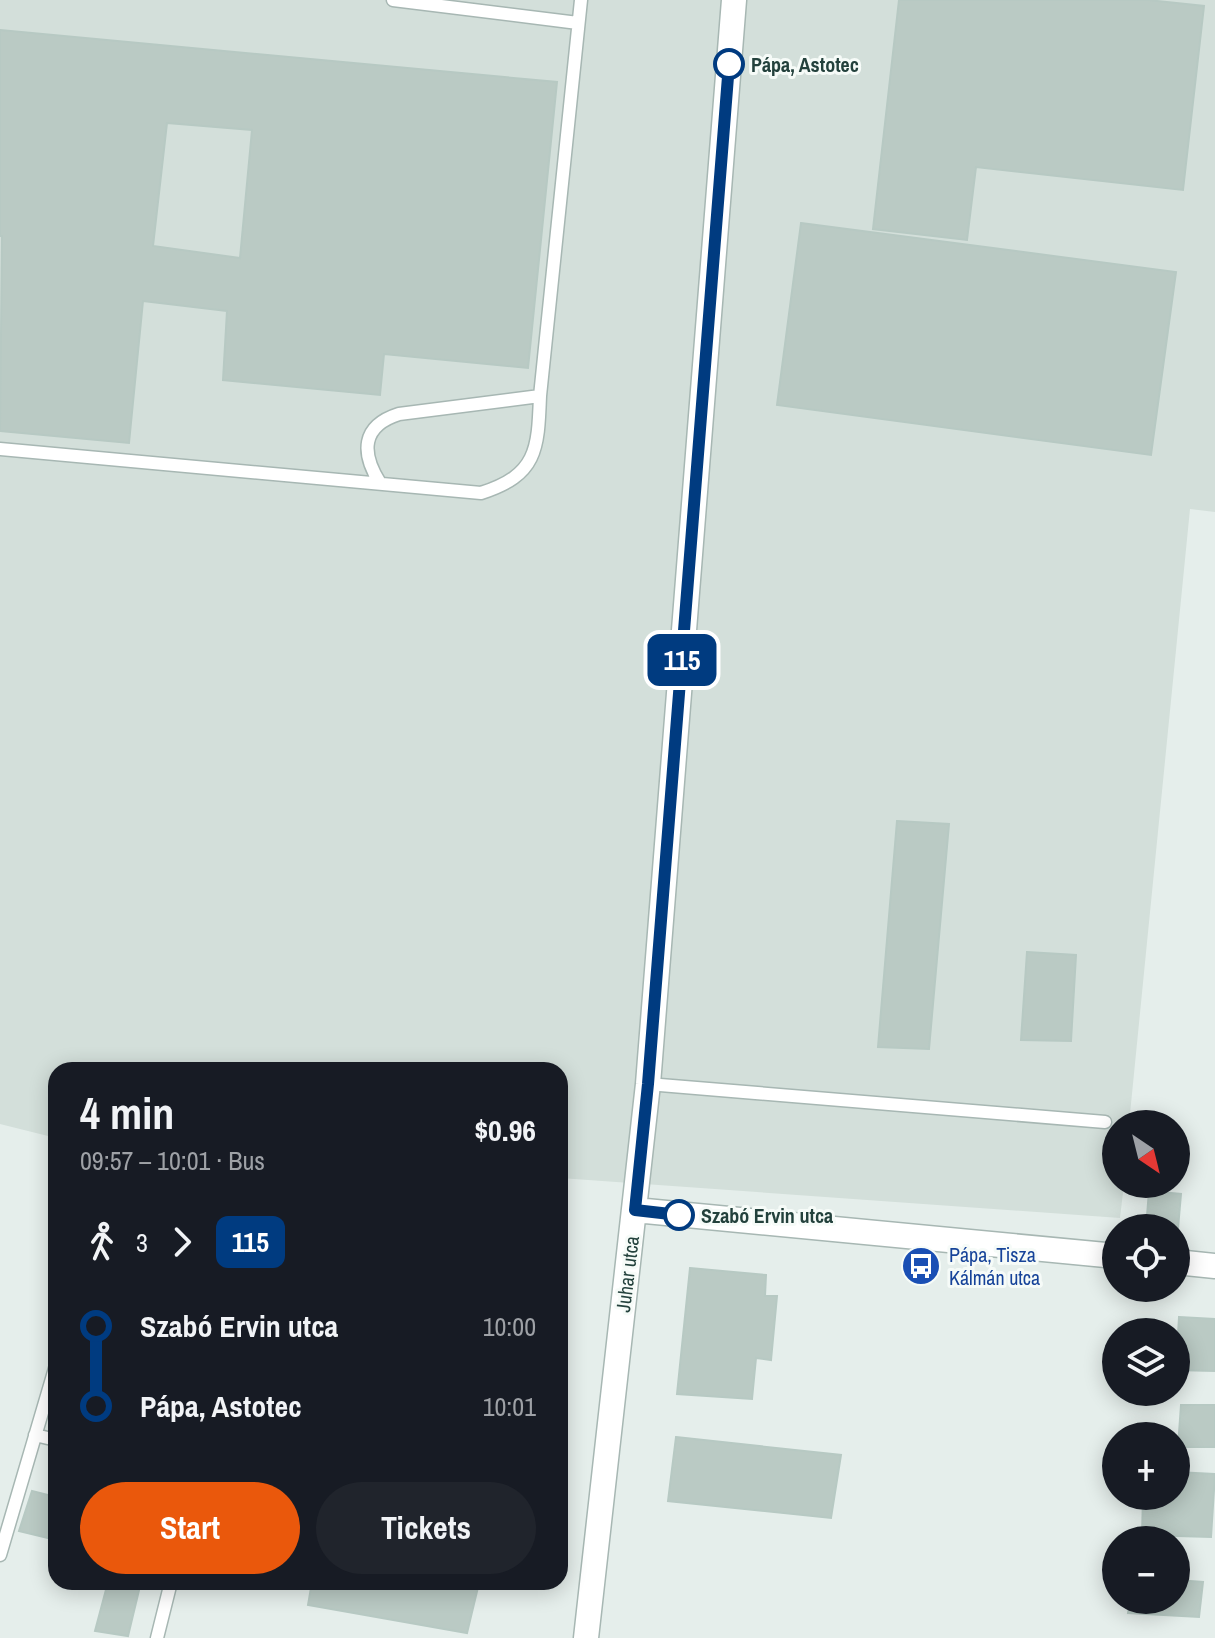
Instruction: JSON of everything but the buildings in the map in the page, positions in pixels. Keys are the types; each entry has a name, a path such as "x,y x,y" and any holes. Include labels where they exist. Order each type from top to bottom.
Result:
{"street":[{"name":"Juhar utca","path":"586,1638 648,1084 734,0"},
{"path":"635,1210 1102,1255"},
{"path":"1190,1263 1215,1266"}],"lane":[{"path":"393,0 578,23"},
{"path":"0,449 481,493 512,479 533,458 539,432 540,396 581,0"},
{"path":"380,483 370,467 369,438 375,426 386,418 540,396"},
{"path":"648,1084 1102,1122"},
{"path":"0,1555 48,1392"},
{"path":"35,1435 48,1438"},
{"path":"157,1638 169,1590"}],"shaded area":[{"path":"0,0 1215,0 1215,512 1190,509 1130,1110 1102,1110 1102,1198 1122,1198 1120,1214 1102,1214 1102,1217 568,1179 568,1062 48,1062 48,1136 0,1124"}],"bus line":[{"name":"115","path":"679,1215 635,1210 648,1084 729,64"}],"place":[{"name":"Pápa, Astotec","path":"729,64"},
{"name":"Szabó Ervin utca","path":"679,1215"},
{"name":"Pápa, Tisza Kálmán utca","path":"921,1266"}]}
